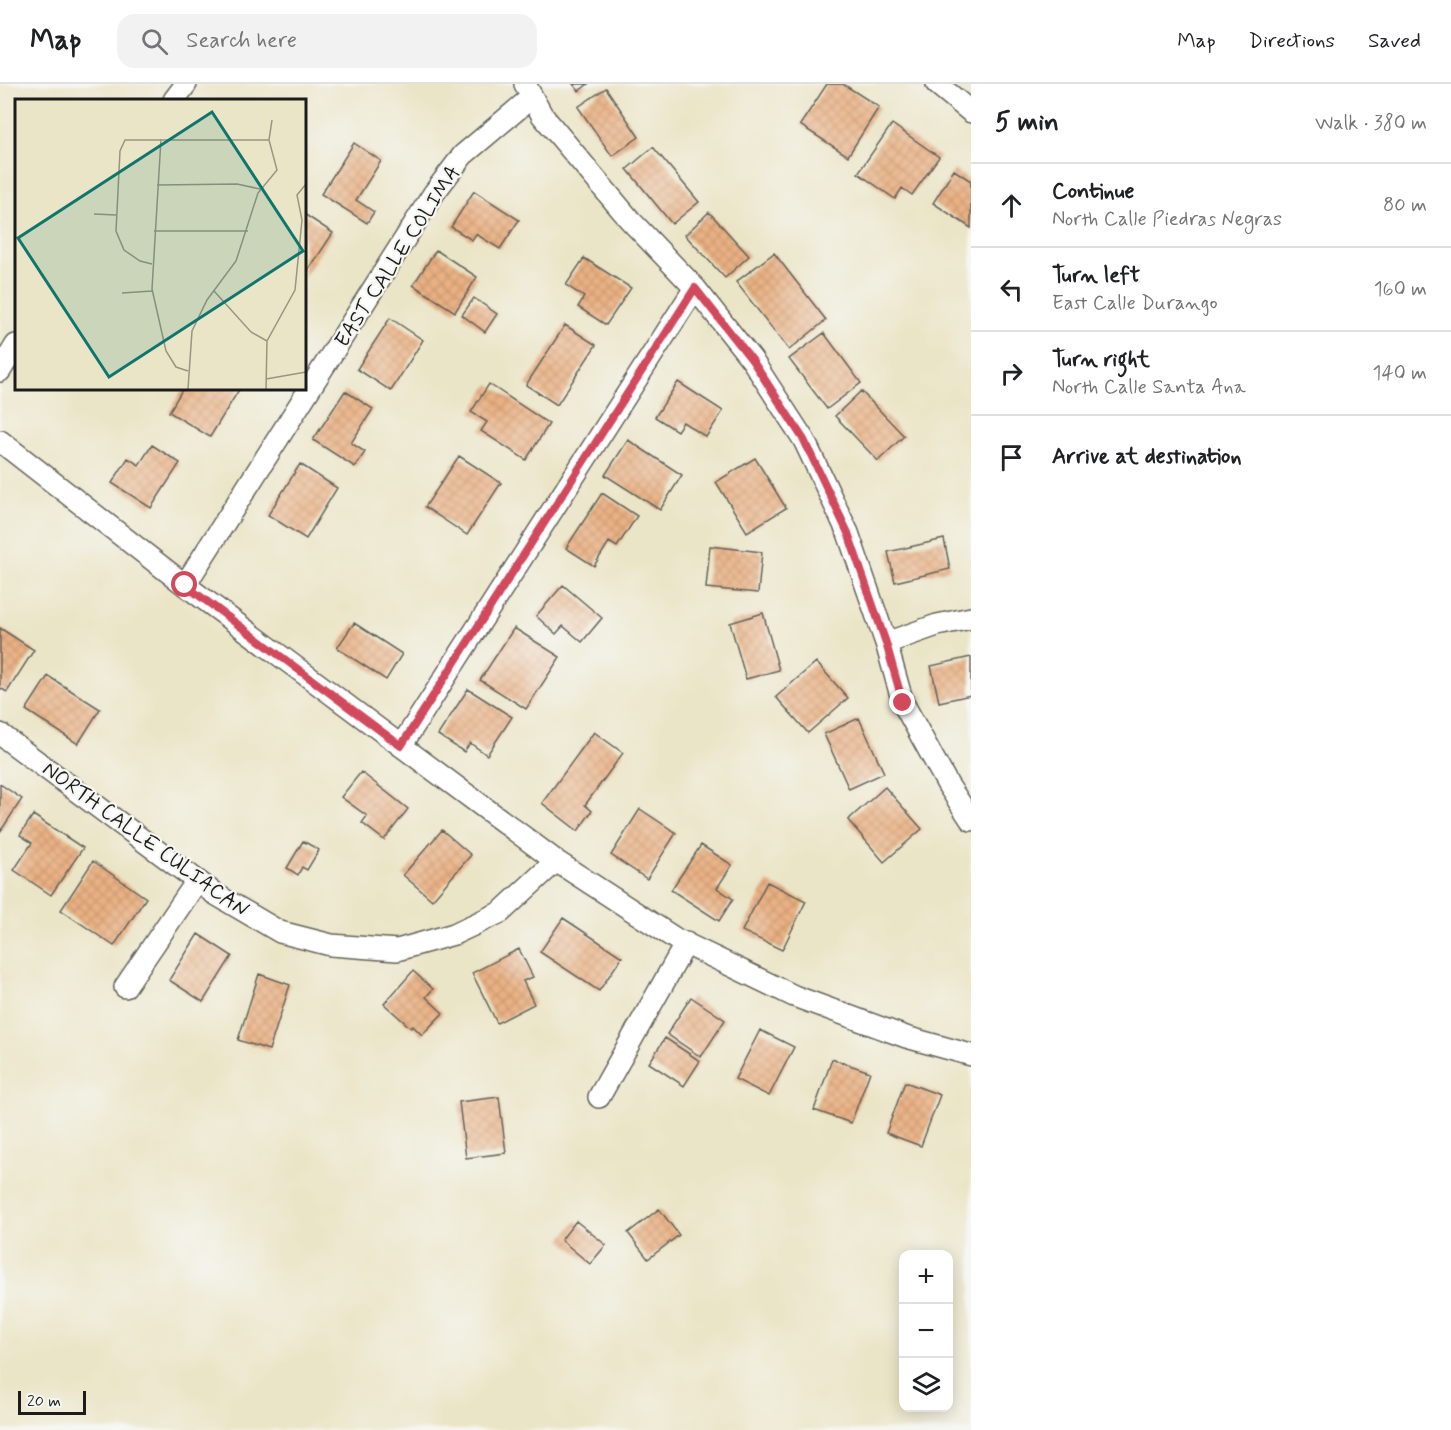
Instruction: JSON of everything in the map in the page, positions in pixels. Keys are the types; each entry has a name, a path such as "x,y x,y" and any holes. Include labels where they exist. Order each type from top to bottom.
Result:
{"street":[{"path":"175,99 186,84"},
{"path":"940,85 971,112"},
{"path":"529,91 542,115 630,220 695,288 752,360 804,440 848,533 886,643 903,703 948,785 971,820"},
{"name":"EAST CALLE COLIMA","path":"185,585 435,193 463,155 529,91"},
{"path":"401,746 695,288"},
{"path":"0,371 15,347"},
{"path":"0,441 185,585 555,861 686,944 794,996 906,1037 971,1055"},
{"path":"886,643 937,625 971,618"},
{"name":"NORTH CALLE CULIACAN","path":"0,734 215,894 280,932 331,945 397,950 454,934 501,912 555,861"},
{"path":"125,987 197,881"},
{"path":"599,1097 686,944"}],"building":[{"path":"573,84 588,84 579,91"},
{"path":"827,84 843,84 879,107 848,156 800,125"},
{"path":"606,88 639,137 612,156 578,107"},
{"path":"892,124 939,157 912,195 902,188 895,199 858,173"},
{"path":"354,143 381,161 356,200 374,212 367,223 321,194"},
{"path":"653,147 699,202 672,224 627,169"},
{"path":"954,170 971,181 971,228 933,203"},
{"path":"474,191 519,220 500,249 476,234 472,240 451,227"},
{"path":"709,212 749,256 725,278 685,235"},
{"path":"306,215 333,233 306,274"},
{"path":"436,250 477,277 455,312 413,285"},
{"path":"774,253 826,320 789,350 736,282"},
{"path":"584,258 631,288 606,325 578,307 584,297 566,285"},
{"path":"474,298 497,314 485,332 462,315"},
{"path":"390,318 423,340 391,391 357,369"},
{"path":"565,325 596,345 557,405 526,385"},
{"path":"824,333 861,383 827,409 789,359"},
{"path":"678,382 723,411 706,437 683,422 677,431 655,417"},
{"path":"489,384 549,424 526,460 481,431 487,422 471,412"},
{"path":"182,390 239,390 210,437 169,412"},
{"path":"345,391 373,409 351,443 365,452 355,467 313,440"},
{"path":"861,391 904,436 878,461 835,416"},
{"path":"628,440 682,475 660,510 605,475"},
{"path":"152,445 180,463 151,508 112,483 128,458 139,465"},
{"path":"459,456 501,483 467,535 425,507"},
{"path":"755,458 786,508 747,532 716,482"},
{"path":"300,464 337,488 306,539 268,515"},
{"path":"602,493 637,516 617,547 609,542 594,566 566,548"},
{"path":"944,539 950,569 895,582 888,552"},
{"path":"710,546 762,552 758,593 706,588"},
{"path":"563,585 602,618 582,642 563,626 556,634 536,616"},
{"path":"763,613 779,670 746,679 730,623"},
{"path":"354,623 402,654 386,680 337,648"},
{"path":"0,628 34,650 7,692 0,688"},
{"path":"514,628 560,657 526,709 480,680"},
{"path":"971,657 971,695 939,702 931,666"},
{"path":"816,662 848,698 808,733 776,697"},
{"path":"48,676 100,709 78,744 26,710"},
{"path":"468,689 512,717 487,755 470,743 464,752 438,735"},
{"path":"859,718 884,773 849,789 824,734"},
{"path":"594,732 623,753 585,805 592,811 578,831 542,803"},
{"path":"361,772 408,809 384,840 362,823 367,816 341,797"},
{"path":"0,784 22,799 0,832"},
{"path":"885,787 922,829 884,862 848,820"},
{"path":"640,809 676,833 647,879 611,855"},
{"path":"33,815 83,848 51,895 14,870 32,843 20,835"},
{"path":"442,830 471,855 432,900 403,875"},
{"path":"303,841 319,850 307,870 302,867 298,875 287,868"},
{"path":"701,845 732,865 717,888 733,899 719,921 671,890"},
{"path":"93,861 146,898 114,946 61,910"},
{"path":"767,882 806,901 782,950 742,931"},
{"path":"563,918 622,957 599,991 540,952"},
{"path":"198,934 232,956 203,1002 169,980"},
{"path":"519,949 533,977 523,981 534,1004 497,1023 472,973"},
{"path":"413,971 433,989 426,997 443,1013 422,1035 384,1004"},
{"path":"259,974 290,985 269,1050 238,1040"},
{"path":"691,997 725,1020 701,1057 667,1034"},
{"path":"760,1030 794,1047 769,1096 735,1079"},
{"path":"665,1038 700,1061 684,1086 649,1063"},
{"path":"832,1059 870,1072 851,1123 814,1110"},
{"path":"905,1082 940,1095 921,1146 886,1133"},
{"path":"499,1097 506,1153 466,1158 459,1102"},
{"path":"659,1209 679,1235 648,1259 628,1233"},
{"path":"576,1221 606,1245 590,1264 561,1240"}],"route":[{"path":"185,585 401,746 695,288 752,360 804,440 848,533 886,643 903,703"}]}
